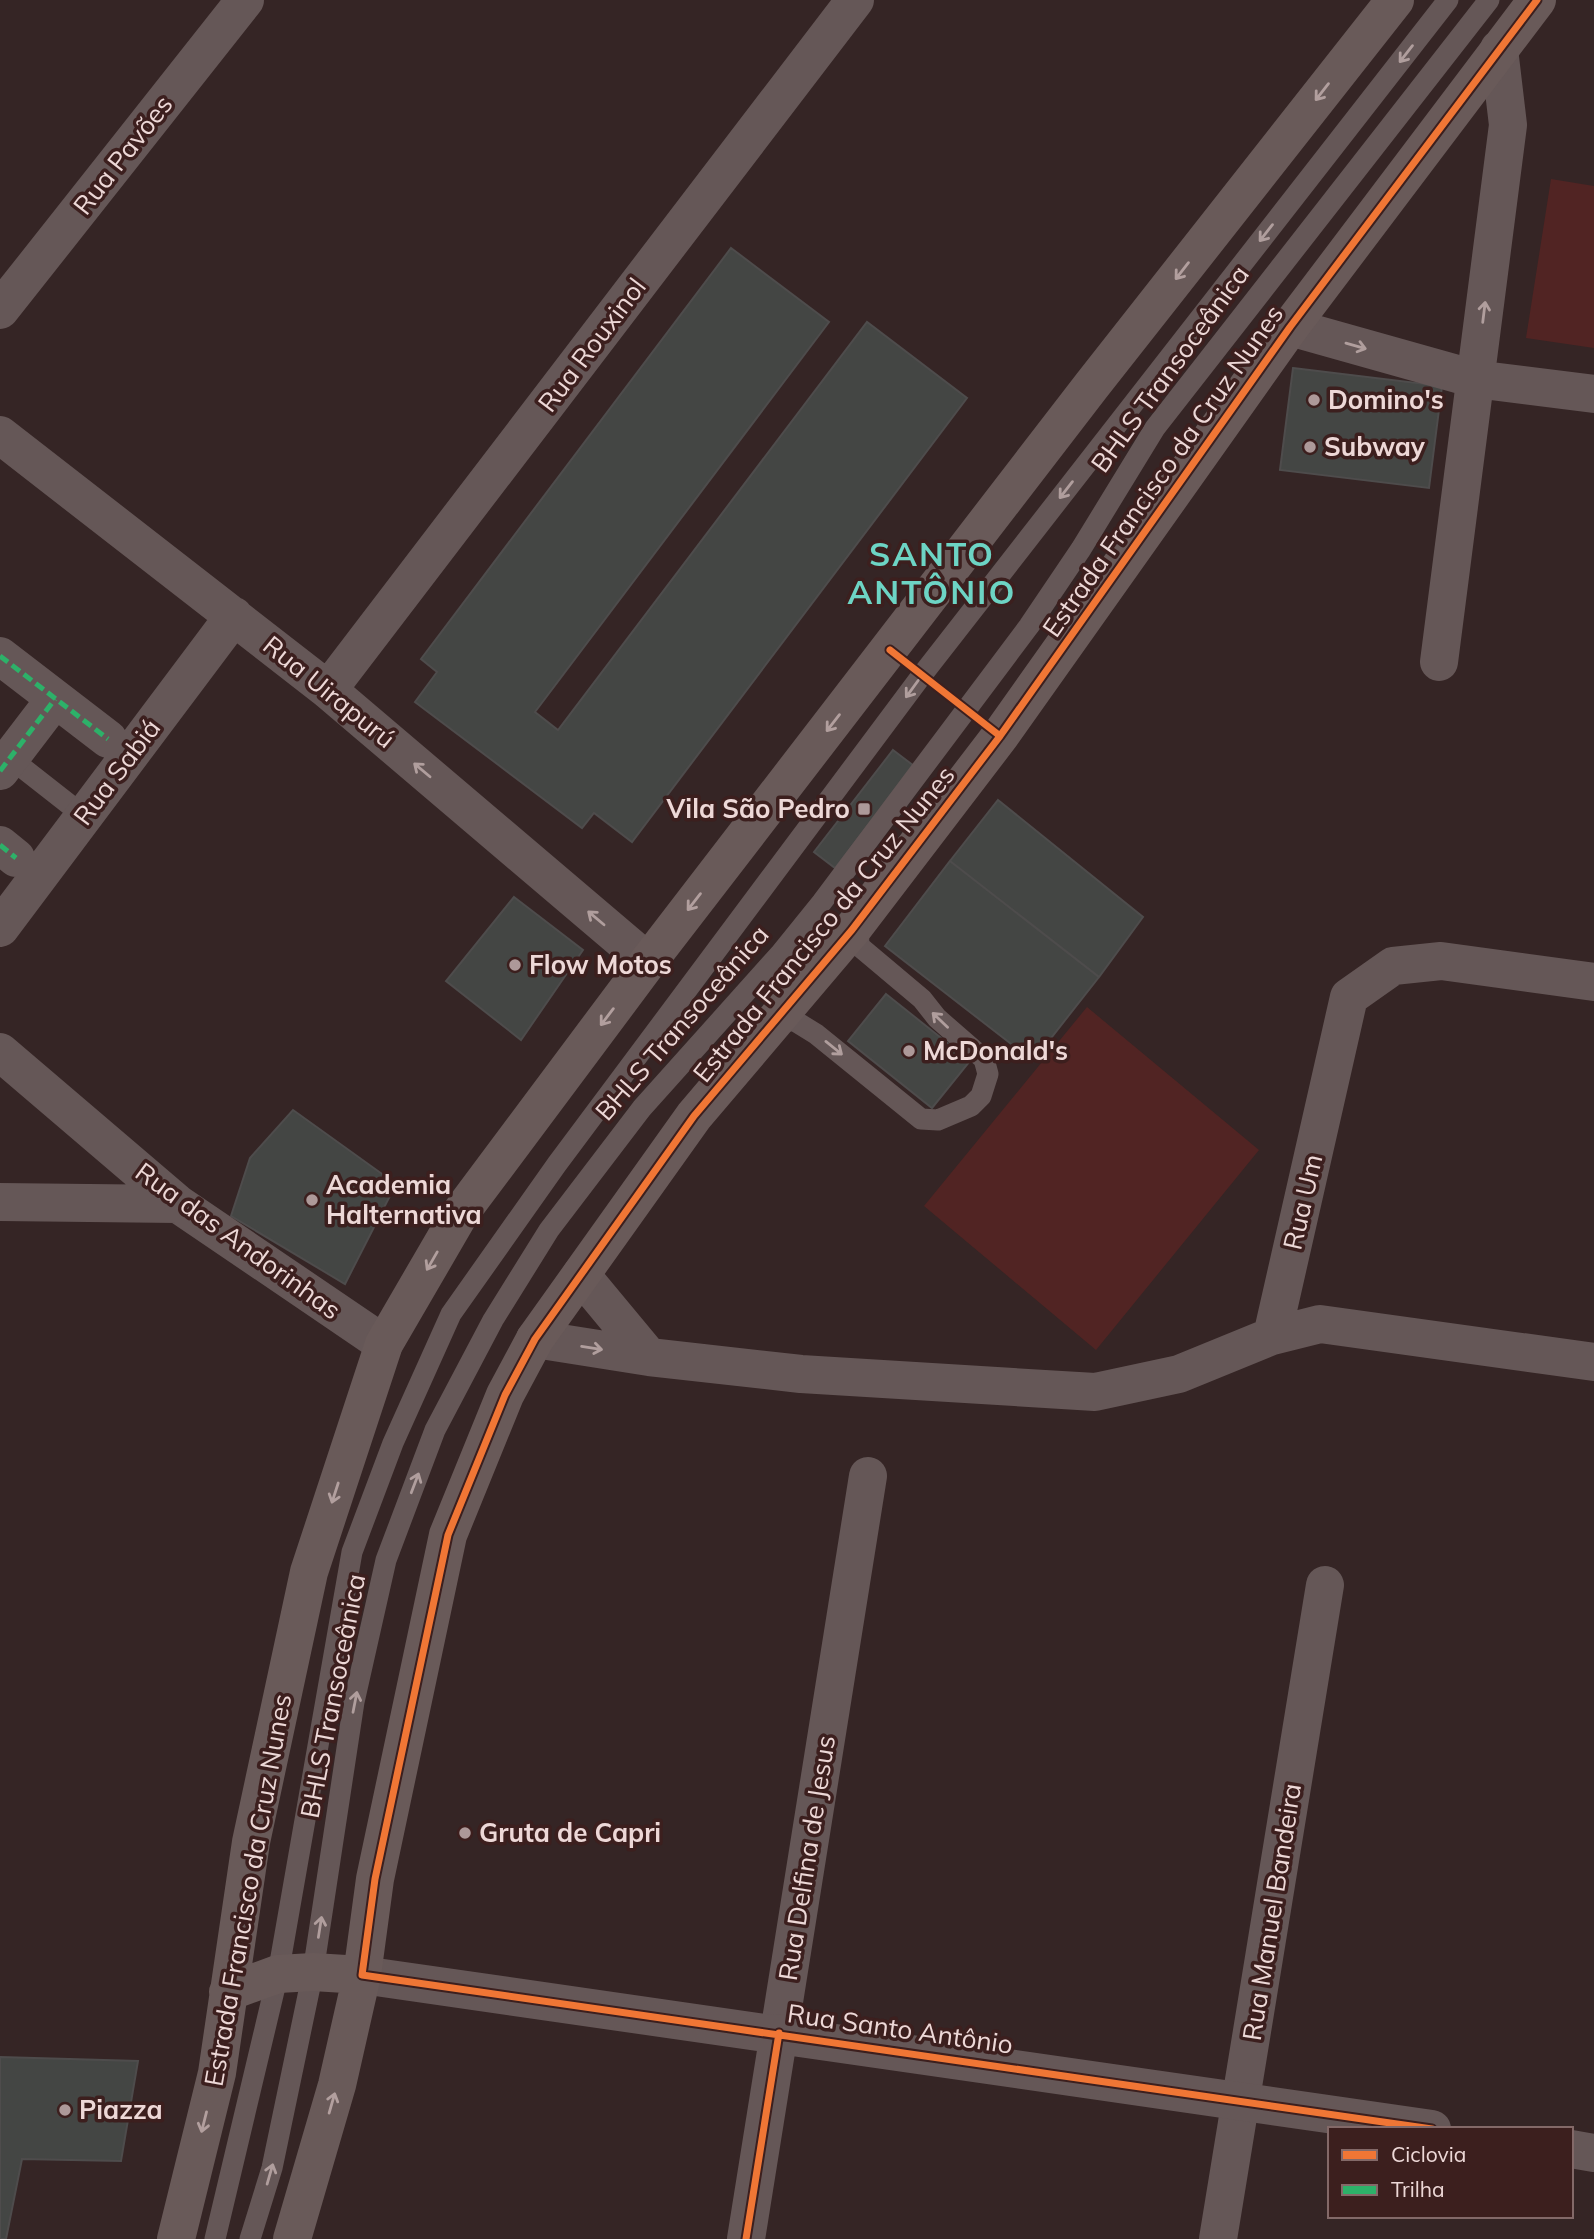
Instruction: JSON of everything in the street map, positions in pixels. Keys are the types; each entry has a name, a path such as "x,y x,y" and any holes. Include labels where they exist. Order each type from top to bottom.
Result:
{"main road":[{"name":"Estrada Francisco da Cruz Nunes","path":"176,2239 217,2073 251,1842 309,1572 384,1344 459,1215 648,962 1084,396 1395,0"},
{"name":"Estrada Francisco da Cruz Nunes","path":"292,2239 337,2085 362,1975 375,1879 448,1535 505,1395 535,1339 694,1116 858,921 1000,736 1290,327 1537,0"},
{"path":"228,1992 295,1973 362,1975"}],"street":[{"name":"Rua Pavões","path":"0,310 245,0"},
{"name":"Rua Rouxinol","path":"328,690 855,0"},
{"path":"1439,662 1508,125 1499,49"},
{"path":"1290,327 1475,379 1594,394"},
{"name":"Rua Uirapurú","path":"0,435 328,690 648,962"},
{"name":"Rua Sabiá","path":"0,928 234,616"},
{"path":"0,656 108,739"},
{"path":"5,765 55,699"},
{"name":"Rua Um","path":"1272,1336 1349,998 1393,966 1441,961 1594,982"},
{"name":"Rua das Andorinhas","path":"0,1052 178,1204 384,1344"},
{"path":"0,1202 178,1204"},
{"path":"580,1275 649,1357"},
{"path":"535,1339 649,1357 801,1374 1095,1392 1179,1374 1272,1336 1320,1324 1594,1362"},
{"name":"Rua Delfina de Jesus","path":"746,2239 868,1476"},
{"name":"Rua Manuel Bandeira","path":"1219,2239 1325,1585"},
{"name":"Rua Santo Antônio","path":"362,1975 1419,2127"},
{"path":"1573,2149 1594,2153"}],"lane":[{"name":"BHLS Transoceânica","path":"250,2239 272,2168 295,1973 352,1552 393,1443 451,1314 557,1164 922,675 1448,0"},
{"name":"BHLS Transoceânica","path":"215,2239 295,1973 386,1560 435,1430 493,1320 549,1230 642,1108 780,954 822,902 1029,626 1081,549 1123,475 1155,428 1489,0"},
{"path":"5,765 84,816"},
{"path":"775,1021 795,1021 816,1034 921,1119 938,1120 971,1106 981,1096 988,1074 984,1059 937,1018 922,999 859,946 858,921"}],"shaded area":[{"path":"1551,179 1594,186 1594,348 1526,338"},
{"path":"1087,1007 1259,1150 1096,1350 924,1206"}],"building":[{"path":"731,248 829,322 535,712 558,730 867,322 967,398 632,842 594,813 582,828 415,702 437,672 421,659"},
{"path":"1293,368 1442,386 1429,488 1280,470"},
{"name":"Vila São Pedro","path":"893,750 914,766 835,868 814,852"},
{"path":"998,800 1143,917 1099,977 950,861"},
{"path":"950,861 1099,977 1033,1061 885,946"},
{"name":"Flow Motos","path":"514,897 583,950 521,1040 446,981"},
{"name":"McDonald's","path":"886,994 970,1061 932,1108 848,1041"},
{"name":"Academia Halternativa","path":"293,1110 396,1184 345,1284 231,1216 250,1158"},
{"name":"Piazza","path":"0,2057 138,2061 121,2161 22,2159 6,2239 0,2239"}],"marked path":[{"path":"0,656 108,739"},
{"path":"0,771 55,699"},
{"path":"0,845 16,858"}],"cycle path":[{"path":"1418,2127 362,1975 375,1879 448,1535 505,1395 535,1339 694,1116 851,931 1000,736 1290,327 1537,0"},
{"path":"890,650 1000,736"},
{"path":"746,2239 779,2033"}],"place":[{"name":"Domino's","path":"1314,400"},
{"name":"Subway","path":"1310,447"},
{"name":"Vila São Pedro","path":"864,809"},
{"name":"Flow Motos","path":"515,965"},
{"name":"McDonald's","path":"909,1051"},
{"name":"Academia Halternativa","path":"312,1200"},
{"name":"Gruta de Capri","path":"465,1833"},
{"name":"Piazza","path":"65,2110"}],"district":[{"name":"SANTO ANTÔNIO","path":"932,573"}]}
